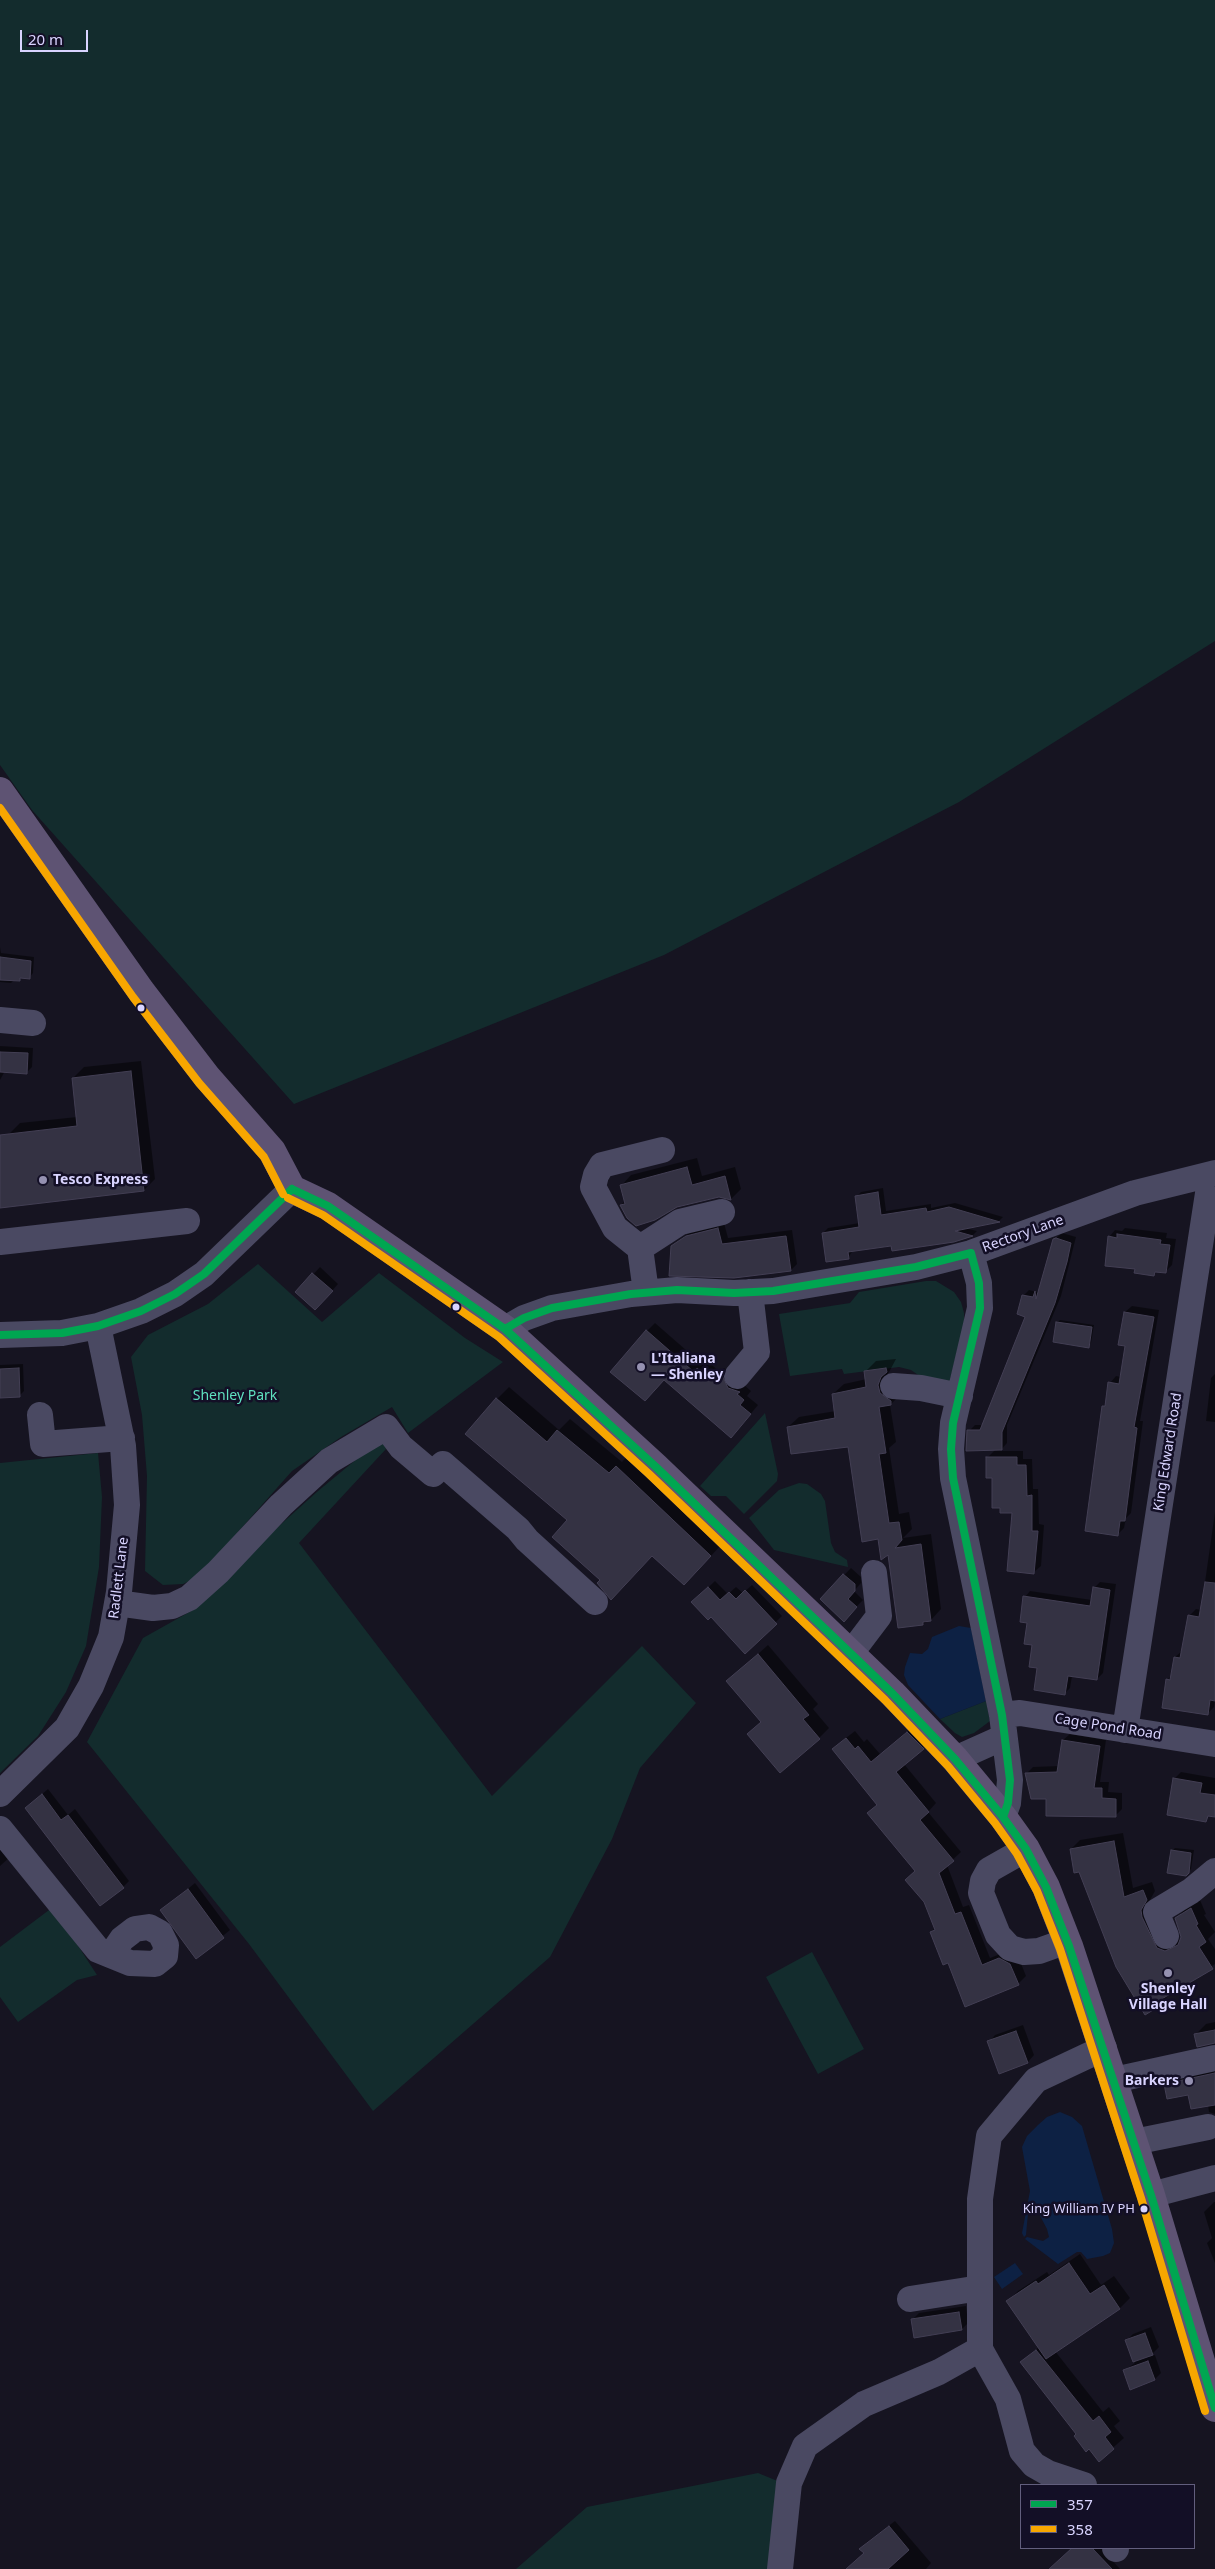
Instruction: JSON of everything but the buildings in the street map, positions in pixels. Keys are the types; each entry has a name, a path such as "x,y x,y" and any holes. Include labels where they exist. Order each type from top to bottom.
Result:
{"main road":[{"path":"0,791 141,991 207,1077 272,1151 292,1189 328,1206 505,1329 656,1467 850,1653 955,1759 1003,1817 1026,1849 1046,1887 1067,1941 1104,2048 1150,2195 1208,2362 1215,2408"}],"street":[{"path":"0,1020 33,1022"},
{"path":"646,1292 640,1248 615,1228 593,1187 596,1175 602,1165 662,1150"},
{"name":"Rectory Lane","path":"505,1329 524,1318 552,1308 646,1292 677,1290 772,1291 916,1267 971,1253 1135,1193 1213,1173"},
{"name":"King Edward Road","path":"1125,1730 1213,1173"},
{"path":"0,1335 62,1333 98,1326 141,1311 175,1294 204,1274 292,1189"},
{"path":"640,1248 680,1222 722,1212"},
{"path":"0,1242 188,1222"},
{"path":"971,1253 979,1283 980,1308 953,1423 951,1449 953,1478 1003,1726 1010,1780 1008,1803 1003,1817"},
{"path":"737,1376 757,1352 750,1292"},
{"name":"Radlett Lane","path":"0,1794 67,1728 91,1686 111,1637 117,1603 127,1505 122,1438 98,1326"},
{"path":"893,1386 921,1388 960,1396"},
{"path":"40,1415 43,1444 122,1438"},
{"path":"117,1603 153,1608 172,1606 189,1598 218,1572 281,1505 329,1461 386,1427 401,1447 433,1474 443,1464 518,1529 527,1540 594,1602"},
{"path":"850,1653 879,1616 874,1574"},
{"name":"Cage Pond Road","path":"1003,1726 1020,1713 1215,1744"},
{"path":"955,1759 1003,1726"},
{"path":"0,1829 98,1950 111,1955"},
{"path":"1026,1849 989,1870 983,1880 981,1893 998,1935 1010,1948 1024,1952 1039,1951 1067,1941"},
{"path":"1166,1936 1156,1912 1190,1891 1215,1871"},
{"path":"1081,2484 1048,2473 1034,2465 1022,2450 1008,2399 980,2349 980,2199 989,2136 1036,2080 1104,2048"},
{"path":"1114,2080 1215,2058"},
{"path":"1134,2142 1208,2127"},
{"path":"1150,2195 1215,2178"},
{"path":"910,2299 980,2288"},
{"path":"780,2569 789,2483 805,2446 864,2404 939,2372 980,2349"}],"green space":[{"path":"0,0 1215,0 1215,641 959,802 664,955 294,1104 32,810 0,765"},
{"name":"Shenley Park","path":"258,1264 322,1322 379,1273 465,1338 503,1362 408,1433 392,1407 341,1437 292,1471 199,1576 183,1584 163,1585 145,1571 147,1476 142,1415 131,1357 148,1335 208,1304"},
{"path":"936,1281 954,1292 961,1302 964,1313 964,1324 949,1383 924,1379 911,1370 899,1367 844,1374 842,1369 790,1376 779,1314 850,1303 859,1292"},
{"path":"765,1413 778,1474 777,1481 744,1514 726,1496 711,1496 700,1486"},
{"path":"383,1442 386,1449 299,1543 492,1796 642,1646 696,1703 640,1768 612,1839 550,1957 373,2111 249,1944 87,1742 143,1638 193,1610 260,1543 318,1491 364,1453"},
{"path":"98,1453 102,1497 99,1567 86,1646 66,1692 38,1736 0,1773 0,1463"},
{"path":"799,1483 807,1484 821,1494 825,1501 831,1543 835,1552 847,1560 848,1567 774,1550 749,1518 779,1490"},
{"path":"986,1701 990,1721 974,1733 962,1737 940,1719"},
{"path":"53,1907 97,1975 77,1980 18,2022 0,1997 0,1947"},
{"path":"812,1952 864,2049 818,2074 766,1977"},
{"path":"758,2473 797,2489 789,2569 516,2569 587,2507"}],"water":[{"path":"959,1626 971,1628 986,1701 940,1719 908,1685 904,1675 905,1667 910,1653 922,1654 928,1649 932,1637"},
{"path":"1060,2112 1072,2117 1082,2126 1112,2229 1114,2243 1110,2253 1103,2256 1087,2259 1081,2252 1077,2252 1058,2264 1025,2239 1027,2237 1043,2241 1049,2237 1037,2210 1031,2210 1028,2213 1026,2235 1024,2237 1022,2233 1030,2191 1022,2147 1027,2136 1038,2125 1047,2117"},
{"path":"1015,2263 1023,2274 1002,2289 994,2277"}],"transit line":[{"name":"358","path":"0,808 133,997 199,1083 264,1157 283,1194"},
{"name":"357","path":"292,1189 328,1206 505,1329 656,1467 892,1693 955,1759 1003,1817 1026,1849 1046,1887 1069,1946 1151,2195 1215,2408"},
{"name":"357","path":"0,1335 62,1333 98,1326 141,1311 175,1294 204,1274 292,1189"},
{"name":"358","path":"288,1198 323,1215 499,1337 649,1474 885,1700 948,1766 995,1823 1017,1854 1037,1891 1060,1949 1141,2198 1205,2411"},
{"name":"357","path":"505,1329 524,1318 552,1308 631,1294 677,1290 734,1293 773,1291 916,1267 971,1253 979,1283 980,1308 953,1423 951,1449 953,1478 1002,1715 1010,1780 1008,1803 1003,1817"}],"place":[{"name":"Tesco Express","path":"43,1180"},
{"name":"L'Italiana — Shenley","path":"641,1367"},
{"name":"Shenley Village Hall","path":"1168,1973"},
{"name":"Barkers","path":"1189,2081"},
{"name":"King William IV PH","path":"1144,2209"}]}
